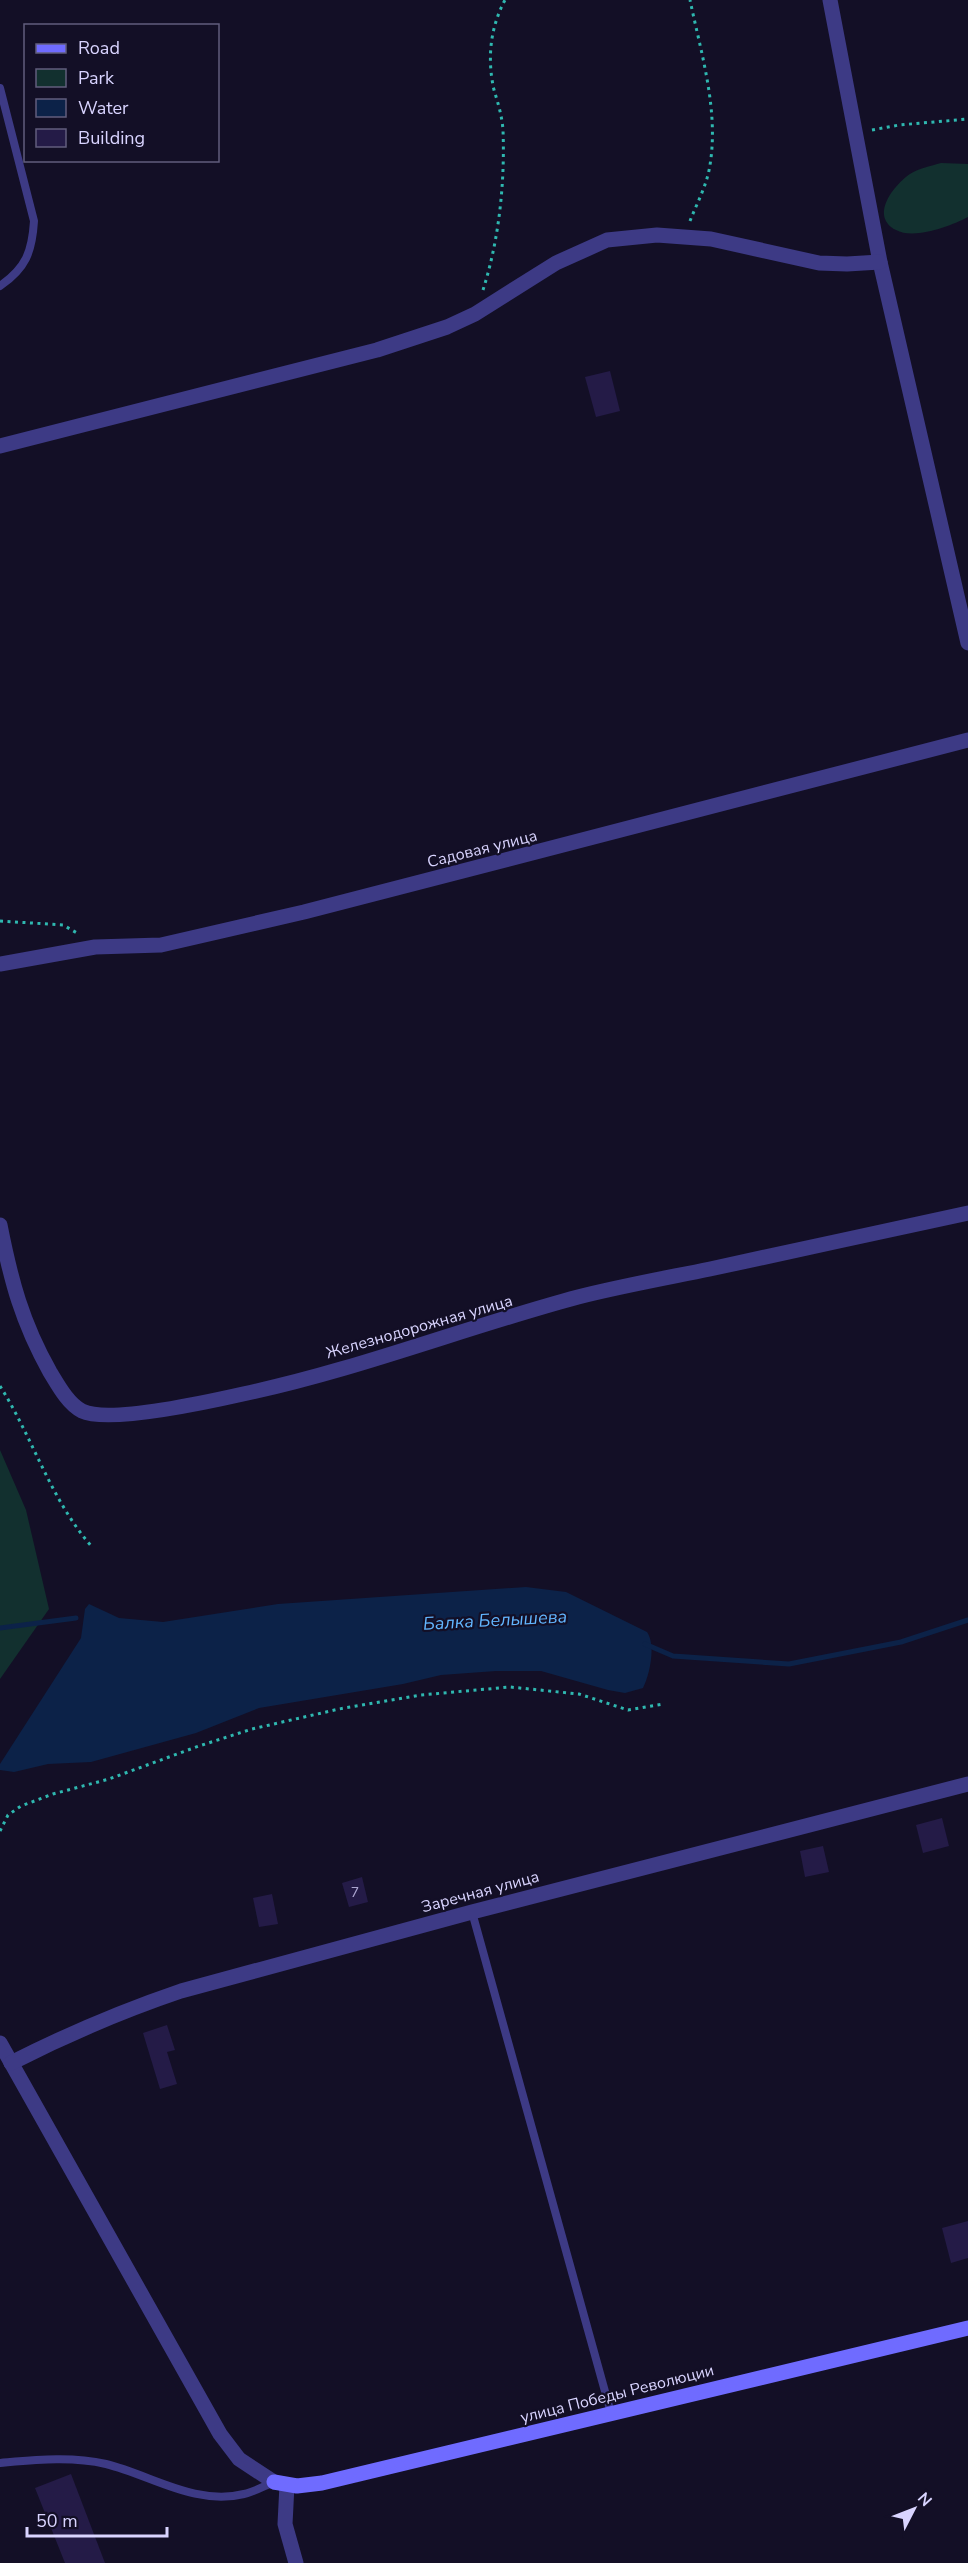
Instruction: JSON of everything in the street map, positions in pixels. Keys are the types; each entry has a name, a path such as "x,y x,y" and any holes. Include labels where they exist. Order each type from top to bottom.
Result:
{"street":[{"path":"830,0 880,262 968,644"},
{"path":"0,446 377,350 447,327 475,314 556,263 599,243 626,237 683,237 741,244 819,263 880,262"},
{"name":"Садовая улица","path":"0,964 95,947 161,945 304,912 968,740"},
{"name":"Железнодорожная улица","path":"0,1225 15,1294 26,1325 44,1360 59,1387 70,1400 82,1411 99,1414 138,1413 194,1405 271,1388 579,1297 968,1213"},
{"name":"Заречная улица","path":"11,2063 81,2029 181,1991 472,1912 968,1784"},
{"path":"0,2043 220,2434 239,2459 280,2484 285,2524 296,2563"},
{"name":"улица Победы Революции","path":"280,2484 297,2486 333,2480 968,2328"}],"lane":[{"path":"0,88 34,221 33,239 27,260 12,278 0,286"},
{"path":"472,1912 611,2413"},
{"path":"0,2463 49,2459 106,2464 186,2492 211,2496 229,2497 280,2484"}],"path":[{"path":"475,314 488,274 496,235 503,162 503,129 494,88 491,48 493,29 505,0"},
{"path":"683,237 705,187 713,143 708,88 690,0"},
{"path":"855,134 899,125 968,119"},
{"path":"0,921 63,925 95,947"},
{"path":"0,1386 57,1495 93,1548"},
{"path":"0,1831 8,1815 21,1806 53,1794 109,1779 242,1733 339,1708 421,1695 510,1687 579,1694 628,1710 663,1704"}],"green space":[{"path":"941,163 968,164 968,217 942,228 922,233 904,233 888,224 884,209 897,185 910,174"},
{"path":"0,1450 26,1510 49,1609 0,1679"}],"water":[{"path":"526,1587 566,1592 647,1632 652,1652 643,1688 625,1693 541,1671 441,1675 403,1684 259,1708 196,1733 91,1762 48,1764 14,1772 0,1770 0,1764 81,1638 85,1609 89,1604 119,1618 163,1622 278,1604"}],"building":[{"path":"610,371 620,411 596,417 585,377"},
{"path":"942,1818 949,1846 923,1853 916,1825"},
{"path":"823,1846 829,1872 805,1877 800,1851"},
{"path":"362,1877 368,1902 349,1907 342,1883"},
{"path":"272,1894 278,1924 259,1927 253,1898"},
{"path":"167,2025 175,2050 167,2052 177,2084 160,2089 143,2033"},
{"path":"968,2221 968,2258 951,2263 942,2228"},
{"path":"71,2474 105,2563 65,2563 35,2488"}],"waterway":[{"name":"Балка Белышева","path":"0,1628 76,1618"},
{"name":"Балка Белышева","path":"645,1644 673,1656 789,1664 901,1642 968,1620"}]}
